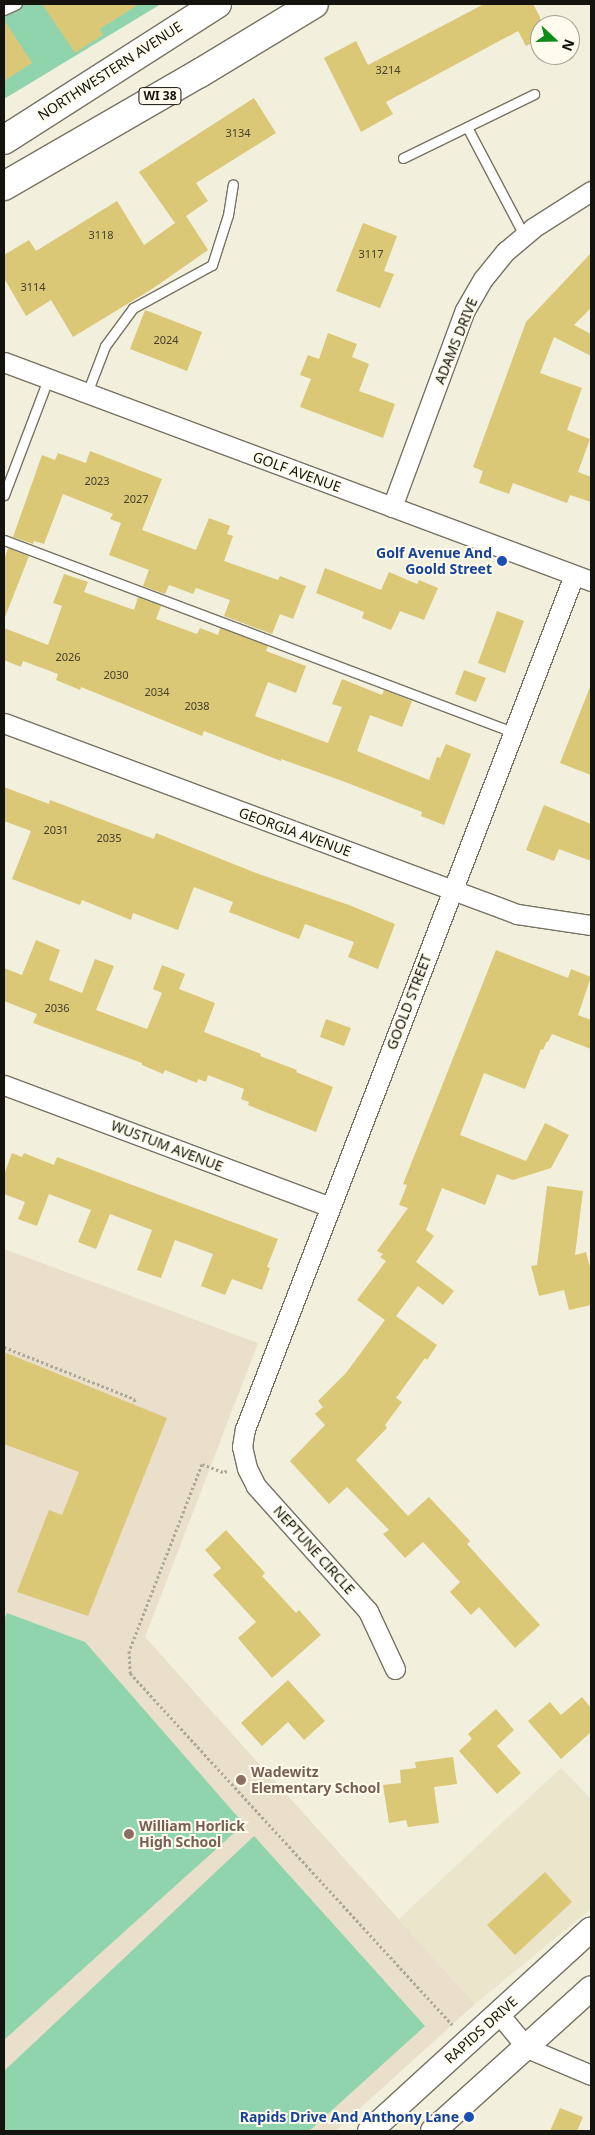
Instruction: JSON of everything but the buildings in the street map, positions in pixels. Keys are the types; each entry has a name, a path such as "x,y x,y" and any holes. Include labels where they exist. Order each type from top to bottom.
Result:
{"main road":[{"name":"NORTHWESTERN AVENUE","path":"4,140 217,4"},
{"name":"WI 38","path":"4,186 200,73 314,4"}],"street":[{"name":"ADAMS DRIVE","path":"392,507 465,310 483,279 506,251 524,235 591,191"},
{"name":"GOLF AVENUE","path":"4,362 583,578"},
{"name":"GOOLD STREET","path":"245,1429 513,732 583,578"},
{"name":"GEORGIA AVENUE","path":"4,724 517,914 591,925"},
{"name":"WUSTUM AVENUE","path":"4,1085 330,1207"},
{"name":"NEPTUNE CIRCLE","path":"245,1429 242,1447 247,1468 256,1486 368,1611 395,1670"},
{"name":"RAPIDS DRIVE","path":"370,2131 591,1929"},
{"path":"433,2131 527,2048 591,1988"},
{"path":"498,2014 527,2048 591,2075"}],"lane":[{"path":"4,10 17,4"},
{"path":"403,158 534,94"},
{"path":"467,127 524,235"},
{"path":"88,393 105,346 133,308 212,264 228,215 233,184"},
{"path":"4,495 48,379"},
{"path":"4,540 513,732"}],"path":[{"path":"4,1348 135,1399 133,1404"},
{"path":"247,1468 223,1472 202,1464 130,1651 130,1672 468,2042"}],"shaded area":[{"path":"4,1249 258,1343 145,1637 475,2004 335,2131 4,2131"},
{"path":"561,1768 591,1799 591,1909 475,2004 399,1919"}],"green space":[{"path":"4,4 161,4 4,99"},
{"path":"7,1613 85,1642 244,1824 4,2040 4,1620"},
{"path":"254,1836 425,2026 309,2131 4,2131 4,2071"}],"place":[{"name":"Golf Avenue And Goold Street","path":"502,561"},
{"name":"Wadewitz Elementary School","path":"241,1780"},
{"name":"William Horlick High School","path":"129,1834"},
{"name":"Rapids Drive And Anthony Lane","path":"469,2117"}]}
